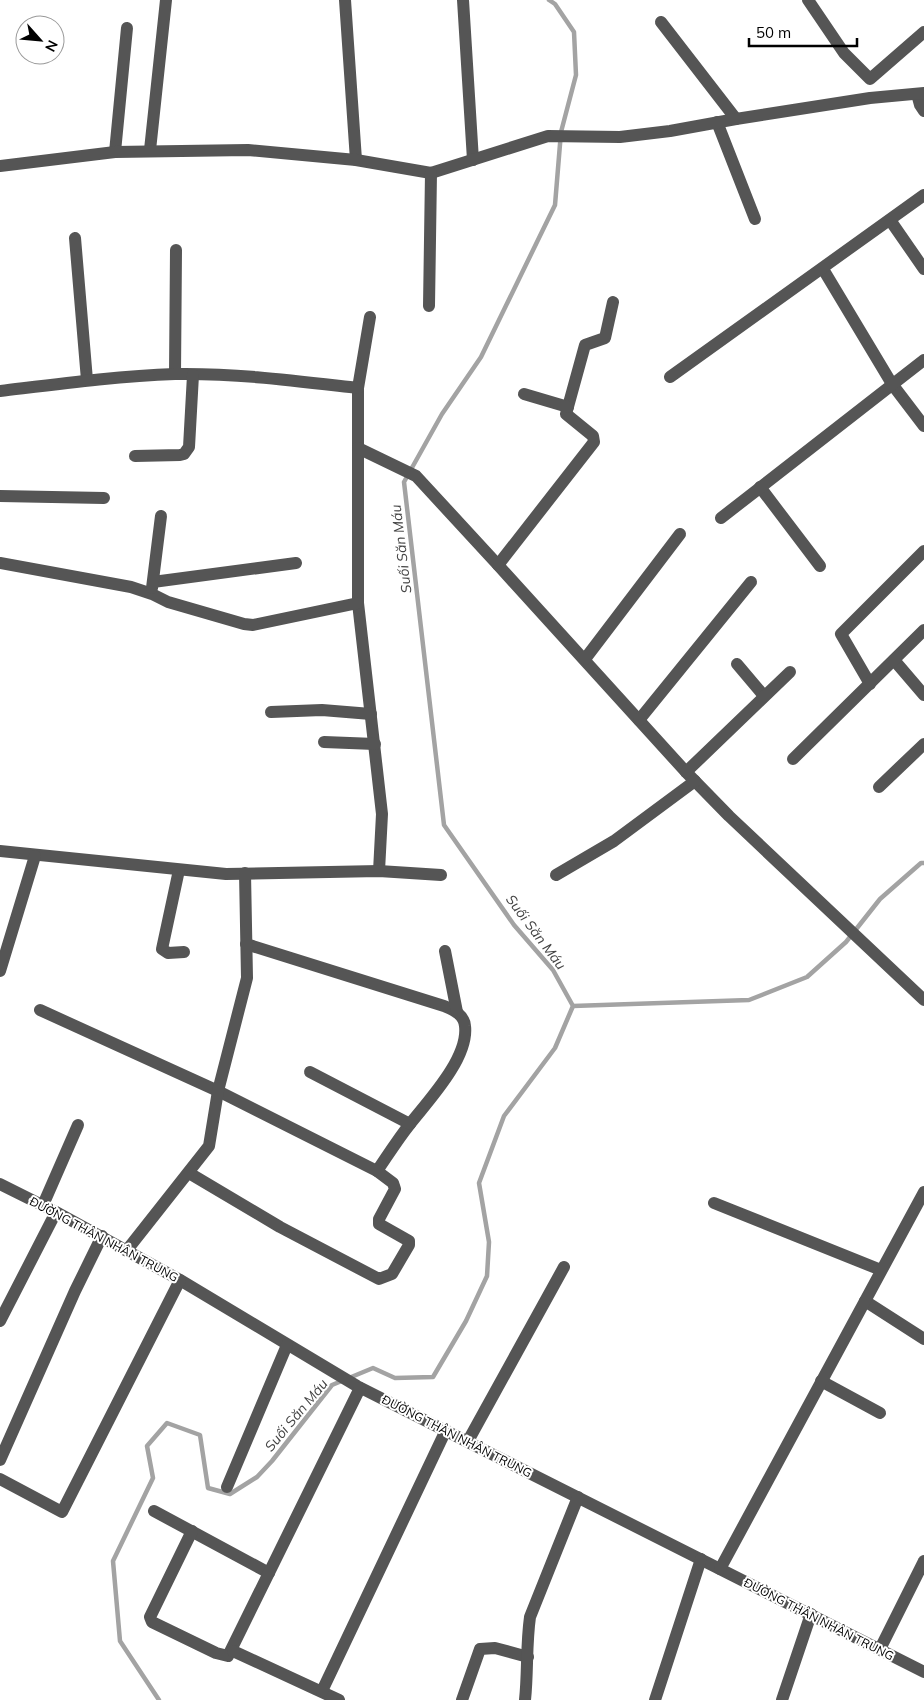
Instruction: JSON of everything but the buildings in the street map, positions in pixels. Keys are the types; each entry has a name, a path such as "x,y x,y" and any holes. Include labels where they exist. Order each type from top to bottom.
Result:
{"street":[{"path":"150,150 166,0"},
{"path":"346,0 356,160"},
{"path":"463,0 473,160"},
{"path":"808,0 844,53 870,79 870,98"},
{"path":"661,22 736,118"},
{"path":"115,152 127,28"},
{"path":"870,79 924,32"},
{"path":"0,166 115,152 248,150 356,160 430,174 548,136 572,138 620,137 670,132 736,118 870,98 920,94 920,105 924,111"},
{"path":"717,122 755,219"},
{"path":"429,306 430,174"},
{"path":"670,377 924,195"},
{"path":"890,220 924,270"},
{"path":"76,238 87,380"},
{"path":"175,374 176,250"},
{"path":"823,269 892,384 924,426"},
{"path":"498,565 594,442 593,436 566,414 585,344 605,338 613,302"},
{"path":"370,317 358,388 358,603 382,814 379,871"},
{"path":"721,518 924,360"},
{"path":"0,390 87,380 175,374 261,376 358,388"},
{"path":"135,456 180,455 187,452 189,447 193,374"},
{"path":"524,394 568,407"},
{"path":"358,448 416,476 690,776 729,816 924,1000"},
{"path":"760,488 820,566"},
{"path":"0,496 104,498"},
{"path":"152,588 161,516"},
{"path":"584,659 680,534"},
{"path":"870,684 841,634 924,551"},
{"path":"0,562 131,587 152,588 296,563"},
{"path":"639,720 751,582"},
{"path":"152,588 168,602 253,625 358,603"},
{"path":"793,760 924,630"},
{"path":"894,660 924,695"},
{"path":"737,664 764,696"},
{"path":"556,875 614,841 690,776 764,696 790,672"},
{"path":"271,712 322,710 371,714"},
{"path":"324,742 375,744"},
{"path":"879,787 924,744"},
{"path":"0,852 179,870 245,873 379,871 441,875"},
{"path":"0,971 35,856"},
{"path":"179,870 162,949 168,953 184,952"},
{"path":"127,1250 209,1146 218,1091 247,978 245,873"},
{"path":"246,944 457,1012"},
{"path":"377,1171 454,1066 464,1037 465,1025 457,1012 445,951"},
{"path":"40,1010 218,1091 377,1171 393,1183 394,1189 378,1219 379,1224 409,1241 407,1249 392,1274 379,1279 280,1228 189,1173"},
{"path":"310,1072 410,1124"},
{"path":"43,1206 78,1125"},
{"name":"ĐƯỜNG THÂN NHÂN TRUNG","path":"0,1184 102,1236 180,1280 358,1387 924,1672"},
{"path":"720,1569 924,1192"},
{"path":"714,1203 881,1270"},
{"path":"0,1321 3,1308 56,1212"},
{"path":"0,1460 75,1291 102,1236"},
{"path":"468,1441 564,1267"},
{"path":"0,1479 62,1512 180,1280"},
{"path":"865,1300 924,1339"},
{"path":"227,1487 287,1344"},
{"path":"821,1382 880,1413"},
{"path":"192,1531 150,1618 152,1622 224,1656 228,1656 233,1650 358,1387"},
{"path":"322,1691 446,1430"},
{"path":"525,1700 528,1657 527,1638 530,1617 578,1497"},
{"path":"154,1511 269,1573"},
{"path":"655,1700 701,1559"},
{"path":"880,1649 924,1561"},
{"path":"782,1700 811,1614"},
{"path":"462,1700 480,1649 495,1648 528,1657"},
{"path":"233,1650 339,1700"}],"waterway":[{"name":"Suối Săn Máu","path":"159,1700 120,1641 113,1561 153,1478 147,1446 167,1423 200,1435 208,1488 230,1494 257,1477 272,1461 332,1385 373,1368 395,1378 433,1377 466,1321 487,1276 489,1242 479,1183 504,1116 555,1048 573,1006 553,970 514,925 444,825 404,482 442,414 481,357 555,205 561,132 576,75 574,32 555,4 549,0"},
{"path":"573,1006 749,1000 807,977 846,942 880,899 921,863 924,863"}]}
